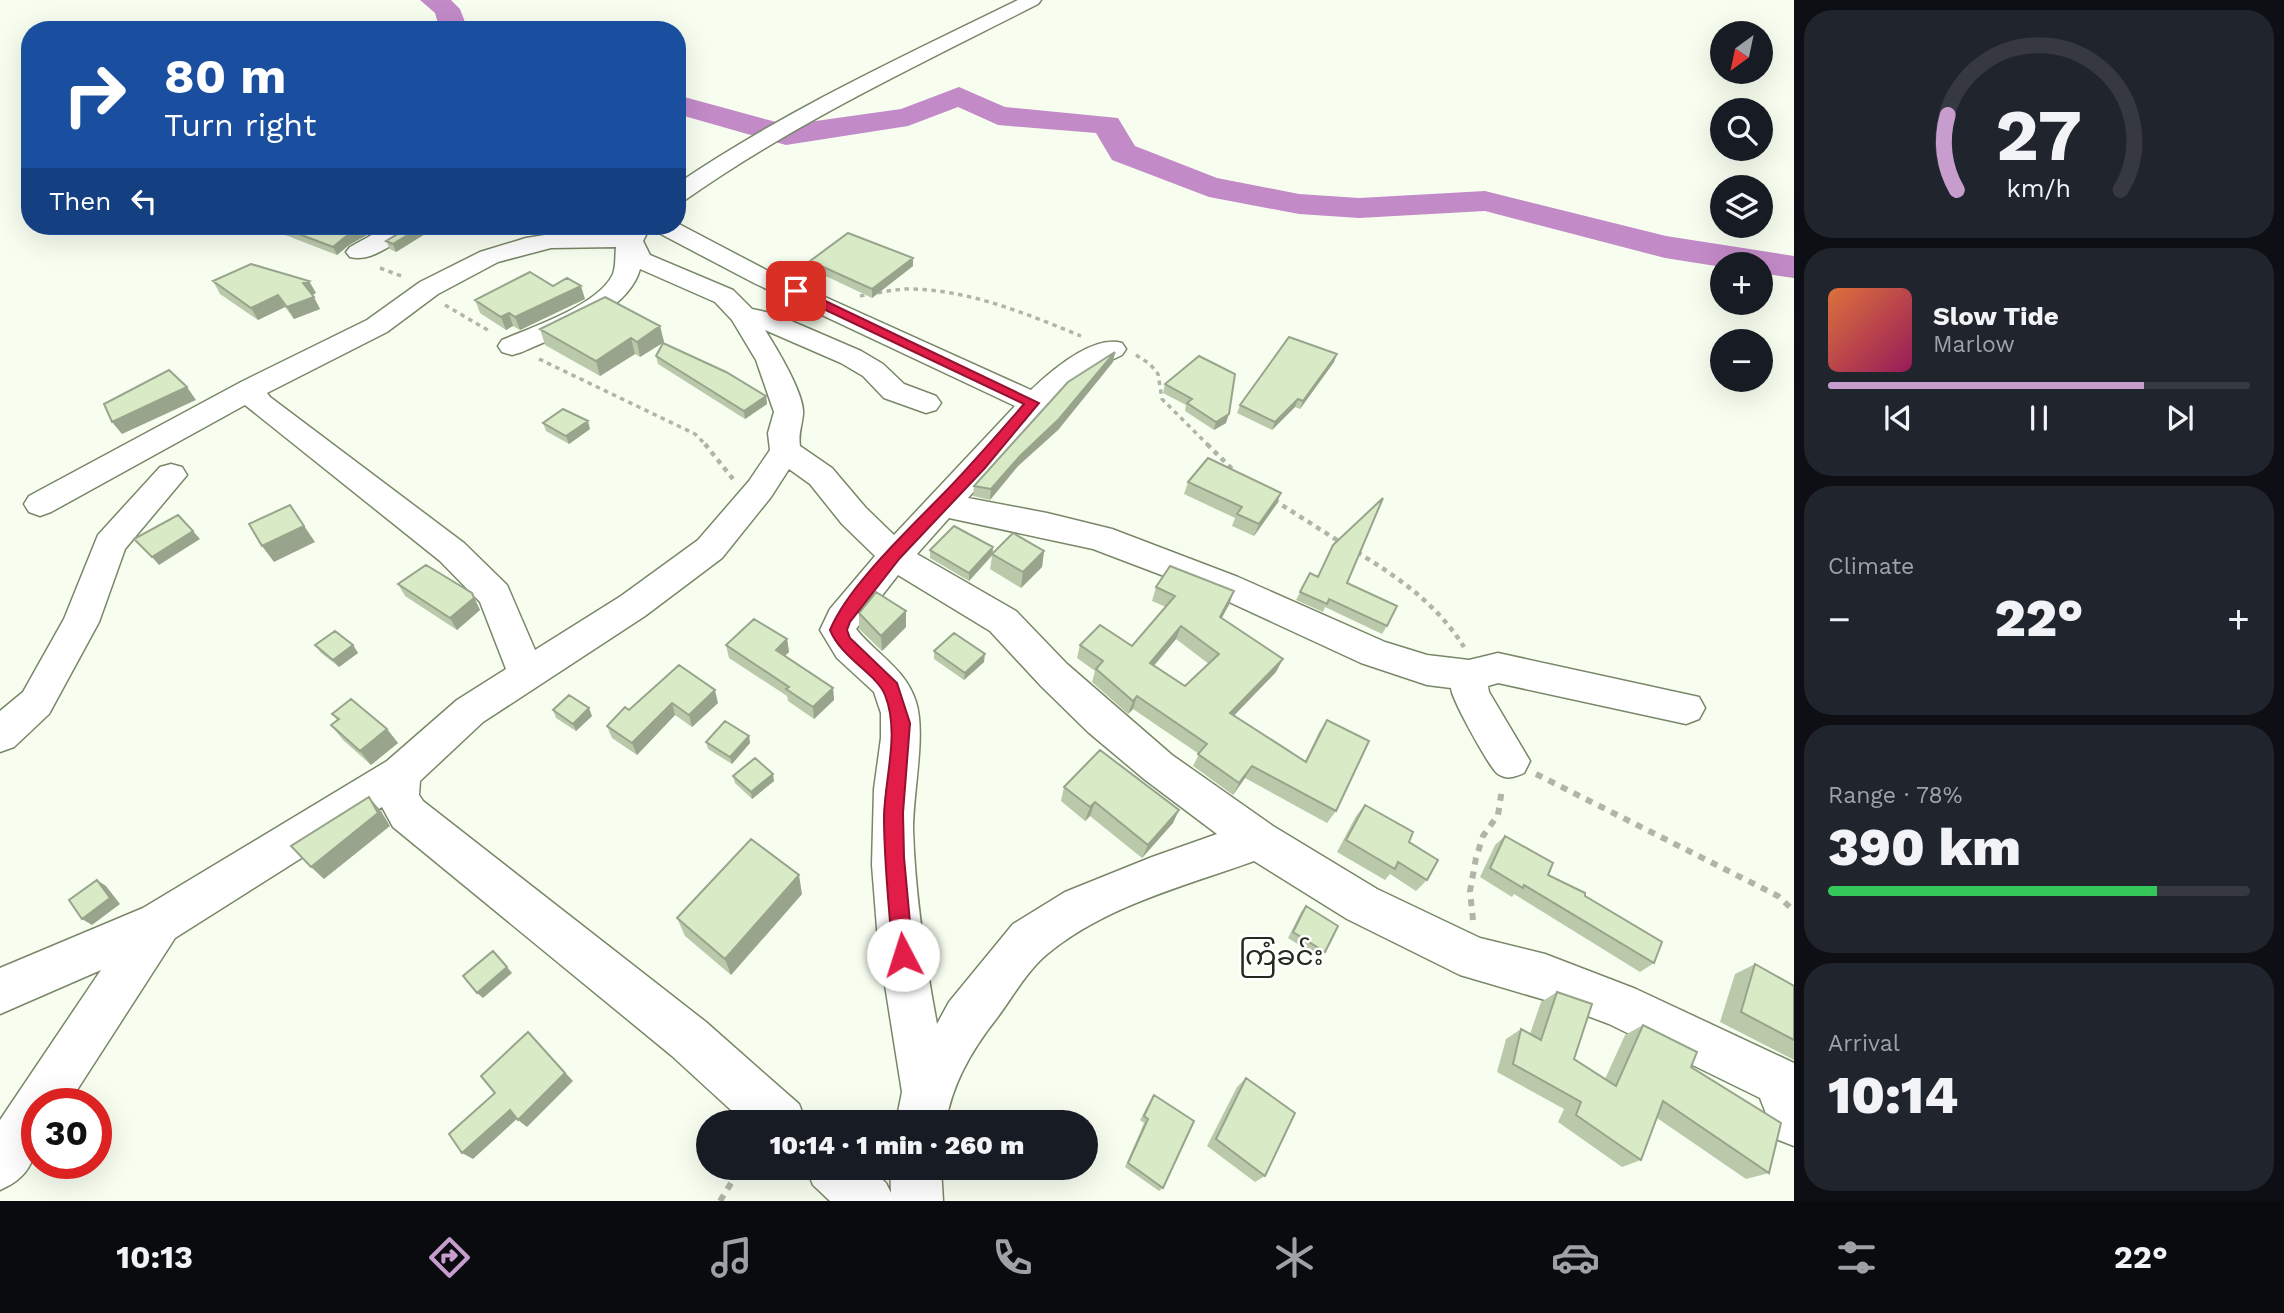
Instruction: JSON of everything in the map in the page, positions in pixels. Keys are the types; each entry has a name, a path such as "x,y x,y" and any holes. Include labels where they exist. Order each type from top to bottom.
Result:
{"street":[{"path":"686,189 777,129 1032,0"},
{"path":"359,252 389,235"},
{"path":"40,505 251,389 377,326 429,288 489,257 526,245 610,235"},
{"path":"512,346 592,307 615,290 626,274 635,235"},
{"path":"0,991 159,923 401,774 470,711 633,606 710,549 760,489 785,452 783,433 789,412 770,360 743,316 724,296 640,260 636,235"},
{"path":"681,235 763,278 1033,403"},
{"path":"743,316 765,320 851,357 873,370 894,391 926,403"},
{"path":"924,1107 905,979 894,857 894,790 902,723 891,688 844,642 838,630 843,619 895,554 1033,403 1060,379 1099,354 1112,349"},
{"path":"251,389 258,403 452,552 495,595 527,676"},
{"path":"785,452 821,476 854,516 895,554 930,580 1003,621 1054,675 1102,720 1158,767 1258,840 1362,904 1476,960 1545,977 1620,1004 1789,1097"},
{"path":"0,735 36,703 81,622 110,544 171,475"},
{"path":"942,505 1100,538 1226,586 1374,653 1427,670 1469,675 1498,668 1686,708"},
{"path":"1469,675 1470,695 1510,761"},
{"path":"401,774 398,798 408,814 689,1039 768,1110"},
{"path":"924,1107 966,1019 1029,940 1080,906 1152,877 1258,840"},
{"path":"51,1088 159,923"},
{"path":"0,1165 21,1133"},
{"path":"845,1180 868,1201"},
{"path":"916,1180 917,1201"}],"path":[{"path":"859,296 906,289 934,290 1032,316 1112,349 1133,354 1150,364 1158,374 1162,399 1239,476"},
{"path":"1264,494 1421,594 1452,625 1467,652 1469,675"},
{"path":"1476,960 1470,891 1483,836 1498,815 1510,761 1778,896 1794,911"},
{"path":"720,1201 733,1180"}],"building":[{"path":"848,233 913,258 872,289 810,261"},
{"path":"302,235 349,235 333,247"},
{"path":"396,235 408,235 393,244 386,241"},
{"path":"251,264 309,281 303,283 314,297 287,307 278,295 251,308 213,281"},
{"path":"530,272 553,286 567,278 581,286 515,317 509,313 501,317 475,300"},
{"path":"605,297 660,326 637,342 631,338 596,361 540,329"},
{"path":"1289,337 1337,354 1303,401 1298,399 1275,422 1240,405"},
{"path":"663,343 726,372 766,396 744,411 656,356"},
{"path":"1115,352 1059,419 1020,456 991,489 974,486 1068,382"},
{"path":"1199,356 1235,374 1229,414 1216,422 1187,403 1192,399 1165,384"},
{"path":"169,370 187,387 112,422 104,404"},
{"path":"563,409 588,421 566,436 543,423"},
{"path":"1208,458 1281,493 1259,524 1237,514 1242,507 1188,482"},
{"path":"1383,498 1347,583 1397,606 1387,626 1329,599 1327,604 1300,592 1310,573 1318,577 1333,545"},
{"path":"290,505 304,526 262,546 249,524"},
{"path":"178,515 193,531 152,557 134,539"},
{"path":"954,526 993,547 969,573 930,550"},
{"path":"1013,533 1044,551 1023,572 992,554"},
{"path":"426,565 472,593 474,598 450,618 398,584"},
{"path":"1170,566 1234,591 1220,617 1283,659 1230,713 1306,762 1327,720 1369,741 1336,811 1252,766 1239,783 1198,754 1207,744 1137,696 1133,701 1096,669 1103,661 1080,645 1100,625 1132,646 1175,596 1156,587","holes":["1181,626 1219,654 1185,686 1150,663"]},
{"path":"876,592 906,611 881,636 859,613"},
{"path":"754,619 787,639 776,650 833,688 813,707 786,689 789,687 726,645"},
{"path":"335,631 353,645 333,660 315,645"},
{"path":"954,633 985,654 965,673 934,651"},
{"path":"679,665 715,690 689,715 672,703 632,743 607,726 625,707 629,710"},
{"path":"569,695 589,708 573,724 553,710"},
{"path":"351,699 387,729 360,751 331,725 339,719 332,714"},
{"path":"725,721 749,736 730,757 706,742"},
{"path":"1100,750 1179,810 1148,845 1095,802 1090,807 1064,787"},
{"path":"755,758 773,774 751,792 733,776"},
{"path":"369,797 378,813 311,867 291,846"},
{"path":"1365,805 1413,832 1409,842 1438,860 1427,880 1398,862 1395,869 1346,840"},
{"path":"1505,836 1553,863 1548,875 1585,893 1585,896 1662,942 1654,963 1524,885 1523,888 1490,868"},
{"path":"751,839 799,875 725,959 677,918"},
{"path":"97,880 110,898 82,919 69,900"},
{"path":"1306,906 1338,926 1325,952 1293,932"},
{"path":"493,951 507,967 477,993 463,976"},
{"path":"1755,964 1794,986 1794,1040 1741,1012"},
{"path":"1557,992 1592,1004 1574,1059 1616,1086 1643,1025 1697,1052 1691,1067 1781,1123 1769,1173 1663,1101 1641,1160 1576,1115 1581,1102 1513,1064 1521,1029 1541,1040"},
{"path":"528,1032 565,1073 518,1120 510,1110 462,1153 449,1134 495,1093 481,1076"},
{"path":"1246,1078 1295,1113 1265,1176 1216,1139"},
{"path":"1154,1095 1194,1121 1163,1188 1128,1163 1148,1119 1144,1116"}],"waterway":[{"path":"433,0 447,9 451,21"},
{"path":"686,107 786,135 908,117 959,96 998,116 1107,125 1123,153 1209,187 1299,204 1359,208 1485,201 1665,247 1794,267"}],"district":[{"name":"ကြံခင်း","path":"1281,955"}],"route":[{"path":"796,291 884,335 1033,403 980,465 895,554 859,597 838,630 844,642 891,688 902,723 894,790 894,857 903,955"}]}
